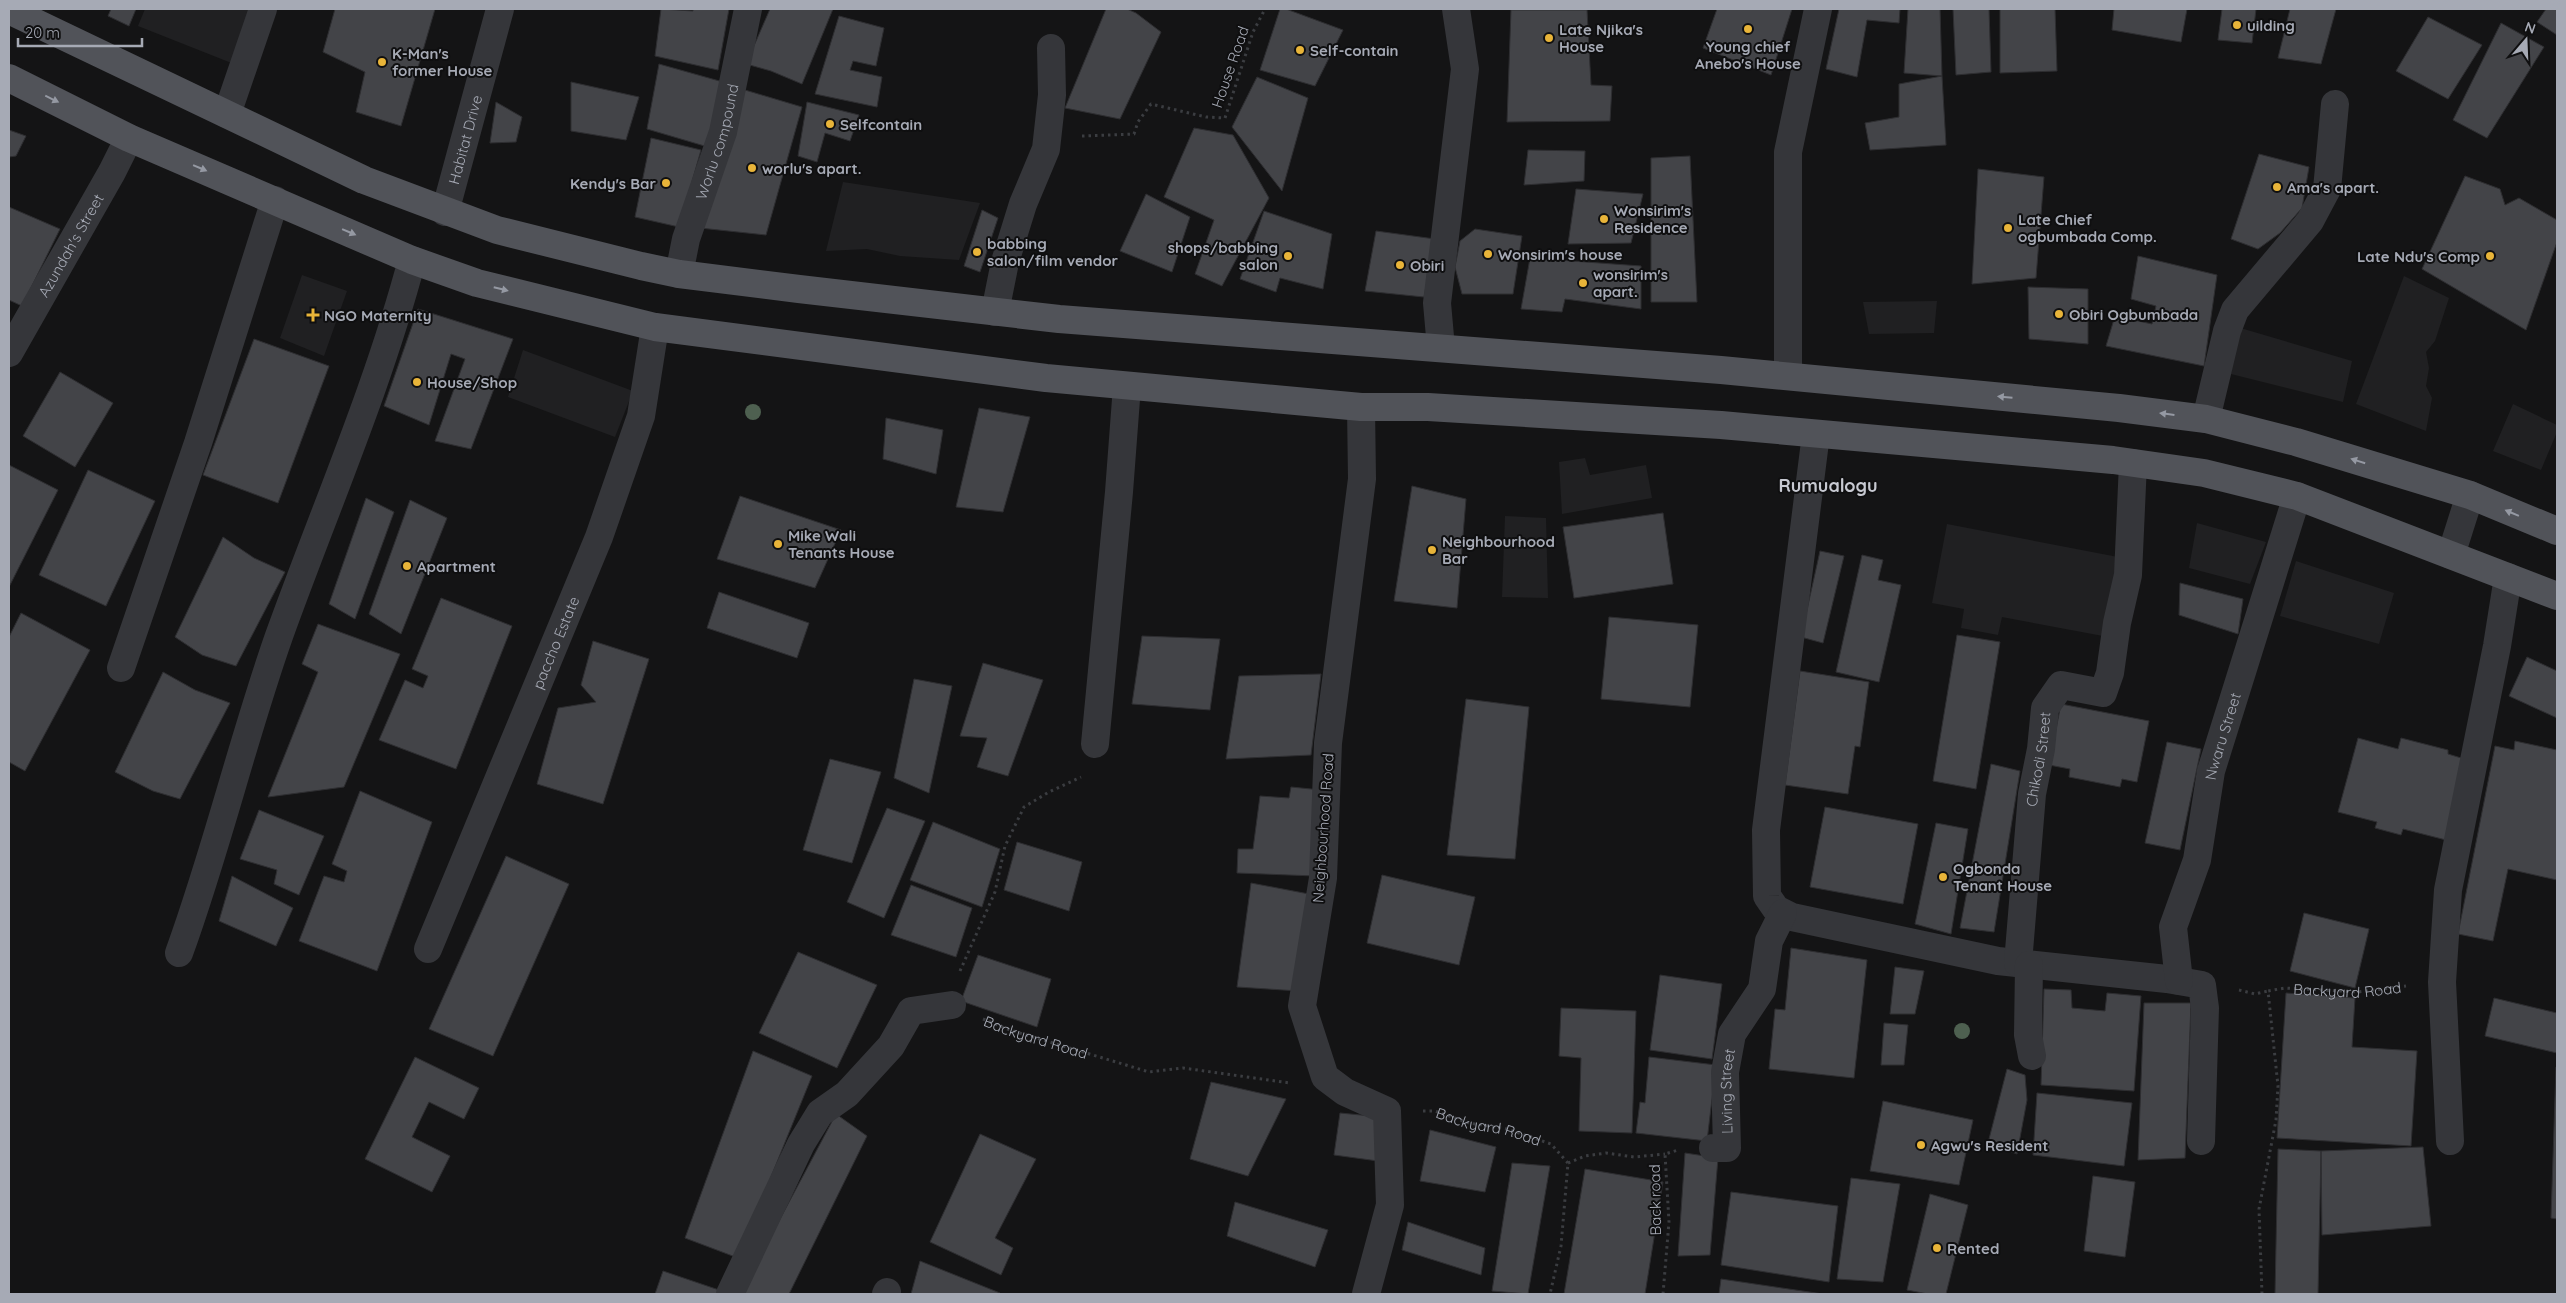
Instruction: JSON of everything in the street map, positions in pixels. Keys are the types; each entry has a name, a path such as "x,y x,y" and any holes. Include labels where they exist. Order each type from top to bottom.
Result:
{"main road":[{"path":"9,10 364,180 497,230 679,274 1059,319 1788,376 2109,407 2206,419 2296,442 2470,495 2557,532"},
{"path":"9,78 129,138 412,260 477,284 655,327 981,370 1127,386 1361,407 1458,409 1721,425 2134,463 2204,472 2297,496 2557,596"}],"street":[{"path":"227,114 263,9"},
{"name":"Habitat Drive","path":"446,212 500,9"},
{"name":"Worlu compound","path":"679,274 686,239 724,132 748,9"},
{"path":"1441,348 1437,303 1464,69 1456,9"},
{"path":"1788,376 1788,152 1818,9"},
{"path":"995,312 1005,262 1023,204 1046,149 1052,96 1051,48"},
{"path":"2206,419 2227,331 2235,310 2310,221 2327,189 2335,104"},
{"name":"Azundah's Street","path":"9,353 112,172 129,138"},
{"path":"121,668 198,443 275,200"},
{"path":"180,953 203,887 232,781 278,638 394,326 412,260"},
{"name":"paccho Estate","path":"428,949 599,537 641,416 655,327"},
{"path":"1095,744 1127,386"},
{"name":"Neighbourhood Road","path":"1361,407 1362,479 1328,743 1323,878 1302,1006 1325,1078 1345,1092 1387,1111"},
{"path":"1816,434 1766,830 1767,896 1776,910 1801,919 1998,962 2180,981 2202,986 2205,1008 2201,1141"},
{"name":"Chikodi Street","path":"2023,964 2032,794 2041,749 2045,708 2061,685 2103,693 2110,673 2117,623 2128,575 2134,463"},
{"path":"2451,556 2470,495"},
{"name":"Nwaru Street","path":"2180,981 2174,927 2197,860 2211,771 2297,496"},
{"path":"2450,1141 2442,982 2448,890 2497,646 2508,577"},
{"name":"Living Street","path":"1713,1148 1727,1148 1725,1072 1732,1034 1762,989 1769,941 1783,913"},
{"path":"2023,964 2028,1035 2032,1056"},
{"path":"730,1294 801,1144 820,1113 847,1094 891,1046 910,1011 952,1006"},
{"path":"1366,1294 1390,1205 1387,1111"}],"path":[{"name":"House Road","path":"1047,138 1073,134 1085,136 1134,134 1138,122 1150,104 1206,117 1225,118 1253,32 1265,9"},
{"path":"952,1006 948,995 995,892 1005,846 1024,807 1049,792 1084,776 1088,772 1095,744"},
{"name":"Backyard Road","path":"2262,1294 2259,1209 2276,1120 2278,1086 2268,991 2285,988 2358,992 2442,982"},
{"name":"Backyard Road","path":"952,1006 1010,1030 1149,1072 1183,1068 1345,1092"},
{"name":"Backyard Road","path":"1387,1111 1435,1111 1469,1123 1507,1129 1551,1144 1568,1163"},
{"name":"Back road","path":"1663,1294 1669,1222 1666,1154 1684,1148 1713,1148"},
{"path":"1550,1294 1562,1246 1568,1163 1585,1156 1606,1153 1634,1157 1666,1154"}],"shaded area":[{"path":"145,9 253,9 234,64 138,26"},
{"path":"843,182 980,203 959,260 900,256 867,249 826,251"},
{"name":"NGO Maternity","path":"302,275 347,291 324,356 280,338"},
{"path":"2404,276 2449,298 2435,341 2426,352 2429,368 2426,386 2432,398 2426,431 2356,404"},
{"path":"1937,301 1934,333 1869,334 1863,302"},
{"path":"2237,327 2352,361 2343,402 2231,374"},
{"path":"523,350 633,391 615,437 508,397"},
{"path":"2513,404 2557,425 2557,432 2541,470 2493,451"},
{"path":"1585,458 1590,475 1646,465 1652,498 1562,514 1559,462"},
{"path":"1505,516 1546,518 1548,598 1502,597"},
{"path":"2197,523 2266,542 2250,584 2189,568"},
{"path":"1947,524 2118,557 2103,636 2002,617 1998,635 1961,628 1964,609 1932,603"},
{"path":"2296,561 2394,593 2379,644 2280,616"}],"building":[{"path":"111,9 136,9 129,26 108,16"},
{"name":"K-Man's former House","path":"335,9 435,9 401,126 356,112 365,72 323,52"},
{"path":"661,9 693,11 693,9 729,9 718,70 655,56"},
{"path":"770,9 833,9 802,84 771,71 746,64"},
{"path":"1106,9 1127,9 1136,13 1161,32 1120,119 1065,108"},
{"name":"Self-contain","path":"1280,9 1286,9 1343,30 1315,86 1260,70"},
{"name":"Young chief Anebo's House","path":"1717,9 1792,9 1771,75 1703,48"},
{"path":"1839,9 1900,9 1899,23 1867,20 1857,77 1826,69"},
{"path":"1908,9 1940,9 1942,76 1904,73"},
{"path":"1953,9 1989,9 1991,72 1956,75"},
{"path":"2000,9 2055,9 2057,71 2000,73"},
{"path":"2114,9 2187,9 2181,42 2112,30"},
{"name":"uilding","path":"2222,9 2256,9 2252,43 2218,40"},
{"path":"2290,9 2336,9 2321,64 2278,58"},
{"path":"2546,9 2557,9 2557,35 2537,22"},
{"name":"Late Njika's House","path":"1511,10 1587,10 1591,85 1612,86 1610,121 1507,122"},
{"path":"839,16 884,28 876,66 853,61 850,70 882,77 877,107 815,94"},
{"path":"2428,17 2482,45 2448,99 2396,71"},
{"path":"2501,23 2544,47 2487,138 2453,120"},
{"path":"659,64 723,82 708,147 647,129"},
{"path":"1942,76 1946,145 1870,150 1865,123 1899,117 1899,84"},
{"path":"1257,77 1308,98 1282,191 1232,127"},
{"path":"571,82 639,97 626,140 571,131"},
{"name":"worlu's apart.","path":"745,90 802,107 766,235 700,228"},
{"path":"496,102 522,117 516,142 490,143"},
{"name":"Selfcontain","path":"807,102 859,115 850,141 825,133 817,162 798,156"},
{"path":"1194,128 1233,135 1269,198 1222,286 1195,274 1214,220 1164,197"},
{"path":"9,130 26,136 16,156 9,157"},
{"name":"Kendy's Bar","path":"651,138 701,150 679,227 635,217"},
{"path":"1528,150 1585,151 1584,181 1524,185"},
{"name":"Ama's apart.","path":"2259,154 2309,167 2302,208 2280,233 2258,249 2231,239"},
{"path":"1690,156 1697,302 1651,302 1651,158"},
{"name":"Late Chief ogbumbada Comp.","path":"1978,169 2044,177 2036,278 1972,284"},
{"name":"Late Ndu's Comp","path":"2465,176 2500,189 2505,205 2519,198 2557,220 2557,242 2526,330 2422,269"},
{"name":"Wonsirim's Residence","path":"1576,189 1643,194 1631,243 1568,244"},
{"path":"1146,194 1190,217 1172,272 1120,251"},
{"path":"9,207 60,229 22,306 9,300"},
{"name":"babbing salon/film vendor","path":"982,210 998,218 980,272 964,266"},
{"name":"shops/babbing salon","path":"1264,211 1332,234 1323,289 1280,278 1276,292 1240,279"},
{"name":"Wonsirim's house","path":"1475,229 1522,236 1513,294 1462,294 1455,267 1460,241"},
{"name":"Obiri","path":"1376,231 1435,239 1424,297 1365,291"},
{"path":"2138,256 2217,275 2204,366 2106,346 2115,316 2152,324 2156,306 2131,299"},
{"name":"wonsirim's apart.","path":"1530,258 1641,266 1641,309 1565,299 1562,312 1521,309"},
{"name":"Obiri Ogbumbada","path":"2028,287 2088,289 2088,344 2029,339"},
{"name":"House/Shop","path":"418,309 513,339 471,449 435,441 465,359 451,354 429,425 384,406"},
{"path":"254,339 329,366 278,503 203,475"},
{"path":"60,372 113,403 75,467 23,436"},
{"path":"979,408 1030,417 1003,512 956,507"},
{"path":"886,418 943,430 936,474 883,459"},
{"path":"9,465 58,490 9,587"},
{"path":"88,470 155,501 106,606 39,575"},
{"name":"Neighbourhood Bar","path":"1412,486 1466,499 1457,608 1394,601"},
{"name":"Mike Wali Tenants House","path":"740,496 841,530 815,588 717,559"},
{"path":"366,498 394,512 355,619 329,604"},
{"name":"Apartment","path":"410,500 447,518 401,634 369,614"},
{"path":"1663,513 1673,584 1574,598 1563,527"},
{"path":"223,537 254,558 285,572 236,666 202,655 175,637"},
{"path":"1820,551 1844,556 1823,643 1801,637"},
{"path":"1862,555 1883,560 1878,580 1901,585 1879,682 1836,672"},
{"path":"2180,583 2243,599 2238,634 2179,615"},
{"path":"719,592 809,623 797,658 707,628"},
{"path":"441,598 512,626 456,769 379,740 405,680 423,688 428,676 412,669"},
{"path":"21,613 90,650 25,771 9,762 9,637"},
{"path":"1609,617 1698,625 1690,707 1601,699"},
{"path":"318,624 400,654 344,787 268,797 318,672 302,664"},
{"path":"1957,635 2000,642 1976,789 1933,781"},
{"path":"1142,636 1220,639 1210,710 1132,704"},
{"path":"593,641 649,659 603,804 537,784 558,708 596,702 581,685"},
{"path":"2527,657 2557,671 2557,718 2509,696"},
{"path":"983,663 1043,680 1008,776 977,767 987,738 960,736"},
{"path":"1800,671 1869,682 1860,747 1855,746 1848,794 1785,785"},
{"path":"163,672 195,690 230,703 180,799 153,791 115,772"},
{"path":"1321,674 1311,755 1226,759 1239,676"},
{"path":"914,679 952,686 929,793 894,778"},
{"path":"1466,699 1529,707 1515,859 1447,855"},
{"path":"2061,704 2149,721 2137,782 2122,779 2120,787 2069,777 2070,769 2049,765"},
{"path":"2358,738 2398,749 2401,738 2448,750 2448,754 2471,761 2450,841 2403,829 2401,835 2375,828 2377,822 2338,812"},
{"path":"2515,741 2557,750 2557,880 2508,869 2493,941 2458,934 2495,746 2514,750"},
{"path":"2167,742 2201,749 2180,850 2145,843"},
{"path":"830,759 881,772 852,863 803,850"},
{"path":"1991,764 2020,771 1994,932 1960,928"},
{"path":"1291,787 1321,790 1315,876 1237,873 1238,849 1253,849 1260,796 1289,798"},
{"path":"360,791 432,822 377,971 299,941 324,876 344,882 347,871 332,864"},
{"path":"1825,807 1918,824 1903,904 1810,887"},
{"path":"887,808 925,821 884,918 847,902"},
{"path":"259,810 324,836 299,895 274,884 277,870 240,859"},
{"path":"933,822 1000,849 982,907 910,880"},
{"name":"Ogbonda Tenant House","path":"1936,823 1968,829 1951,934 1915,924"},
{"path":"1017,842 1082,862 1069,911 1004,890"},
{"path":"506,856 569,884 493,1056 429,1029"},
{"path":"1382,875 1475,897 1459,965 1367,943"},
{"path":"232,876 293,908 276,946 219,921"},
{"path":"1251,883 1309,894 1299,991 1237,987"},
{"path":"911,885 972,908 956,957 891,935"},
{"path":"2304,913 2369,929 2355,988 2290,971"},
{"path":"1791,948 1867,960 1854,1078 1769,1069 1775,1009 1785,1010"},
{"path":"798,952 877,985 837,1068 759,1033"},
{"path":"978,955 1051,979 1037,1027 961,1001"},
{"path":"1895,967 1924,971 1915,1014 1890,1014"},
{"path":"1660,975 1722,984 1712,1059 1650,1050"},
{"path":"2044,989 2071,990 2072,1008 2105,1011 2107,993 2141,996 2134,1091 2041,1085"},
{"path":"2286,993 2355,998 2352,1047 2417,1051 2411,1146 2277,1138"},
{"path":"2494,998 2557,1013 2557,1053 2485,1036"},
{"path":"2144,1003 2191,1003 2185,1158 2138,1160"},
{"path":"1561,1008 1636,1011 1632,1133 1579,1131 1581,1058 1559,1056"},
{"path":"1884,1023 1908,1025 1904,1065 1881,1065"},
{"path":"753,1051 812,1076 738,1258 685,1238"},
{"path":"415,1057 479,1088 464,1119 429,1102 412,1137 450,1156 432,1192 365,1159"},
{"path":"1649,1057 1716,1065 1707,1141 1636,1133 1640,1102 1645,1103"},
{"path":"2557,1067 2557,1219 2551,1218"},
{"path":"2007,1069 2025,1075 2027,1100 2017,1154 1988,1143"},
{"path":"1211,1082 1286,1099 1248,1176 1190,1159"},
{"path":"2037,1093 2132,1103 2124,1166 2033,1155"},
{"name":"Agwu's Resident","path":"1883,1101 1973,1120 1959,1185 1870,1171"},
{"path":"1340,1113 1381,1117 1378,1161 1334,1155"},
{"path":"836,1114 867,1136 789,1294 740,1294"},
{"path":"1430,1130 1496,1147 1485,1192 1420,1181"},
{"path":"980,1134 1036,1159 995,1238 1013,1248 1001,1275 930,1242"},
{"path":"2423,1147 2431,1226 2322,1235 2321,1151"},
{"path":"2278,1149 2321,1151 2318,1294 2275,1294"},
{"path":"1685,1153 1718,1158 1710,1255 1678,1256"},
{"path":"1512,1163 1550,1166 1528,1294 1492,1291"},
{"path":"1585,1169 1663,1182 1645,1294 1564,1294"},
{"path":"2093,1176 2135,1182 2125,1257 2084,1251"},
{"path":"1851,1178 1900,1184 1883,1282 1837,1279"},
{"path":"1731,1192 1838,1206 1829,1282 1721,1265"},
{"name":"Rented","path":"1930,1194 1968,1205 1946,1294 1928,1294 1907,1290"},
{"path":"1235,1202 1328,1230 1315,1267 1227,1236"},
{"path":"1408,1222 1485,1248 1481,1275 1402,1250"},
{"path":"920,1261 1000,1293 1000,1294 911,1294"},
{"path":"663,1271 722,1291 721,1294 655,1294"},
{"path":"1721,1279 1823,1294 1719,1294"}],"place":[{"name":"uilding","path":"2237,25"},
{"name":"Young chief Anebo's House","path":"1748,29"},
{"name":"Late Njika's House","path":"1549,38"},
{"name":"Self-contain","path":"1300,50"},
{"name":"K-Man's former House","path":"382,62"},
{"name":"Selfcontain","path":"830,124"},
{"name":"worlu's apart.","path":"752,168"},
{"name":"Kendy's Bar","path":"666,183"},
{"name":"Ama's apart.","path":"2277,187"},
{"name":"Wonsirim's Residence","path":"1604,219"},
{"name":"Late Chief ogbumbada Comp.","path":"2008,228"},
{"name":"babbing salon/film vendor","path":"977,252"},
{"name":"Wonsirim's house","path":"1488,254"},
{"name":"shops/babbing salon","path":"1288,256"},
{"name":"Late Ndu's Comp","path":"2490,256"},
{"name":"Obiri","path":"1400,265"},
{"name":"wonsirim's apart.","path":"1583,283"},
{"name":"Obiri Ogbumbada","path":"2059,314"},
{"name":"NGO Maternity","path":"313,315"},
{"name":"House/Shop","path":"417,382"},
{"name":"Mike Wali Tenants House","path":"778,544"},
{"name":"Neighbourhood Bar","path":"1432,550"},
{"name":"Apartment","path":"407,566"},
{"name":"Ogbonda Tenant House","path":"1943,877"},
{"name":"Agwu's Resident","path":"1921,1145"},
{"name":"Rented","path":"1937,1248"}],"district":[{"name":"Rumualogu","path":"1828,485"}]}
